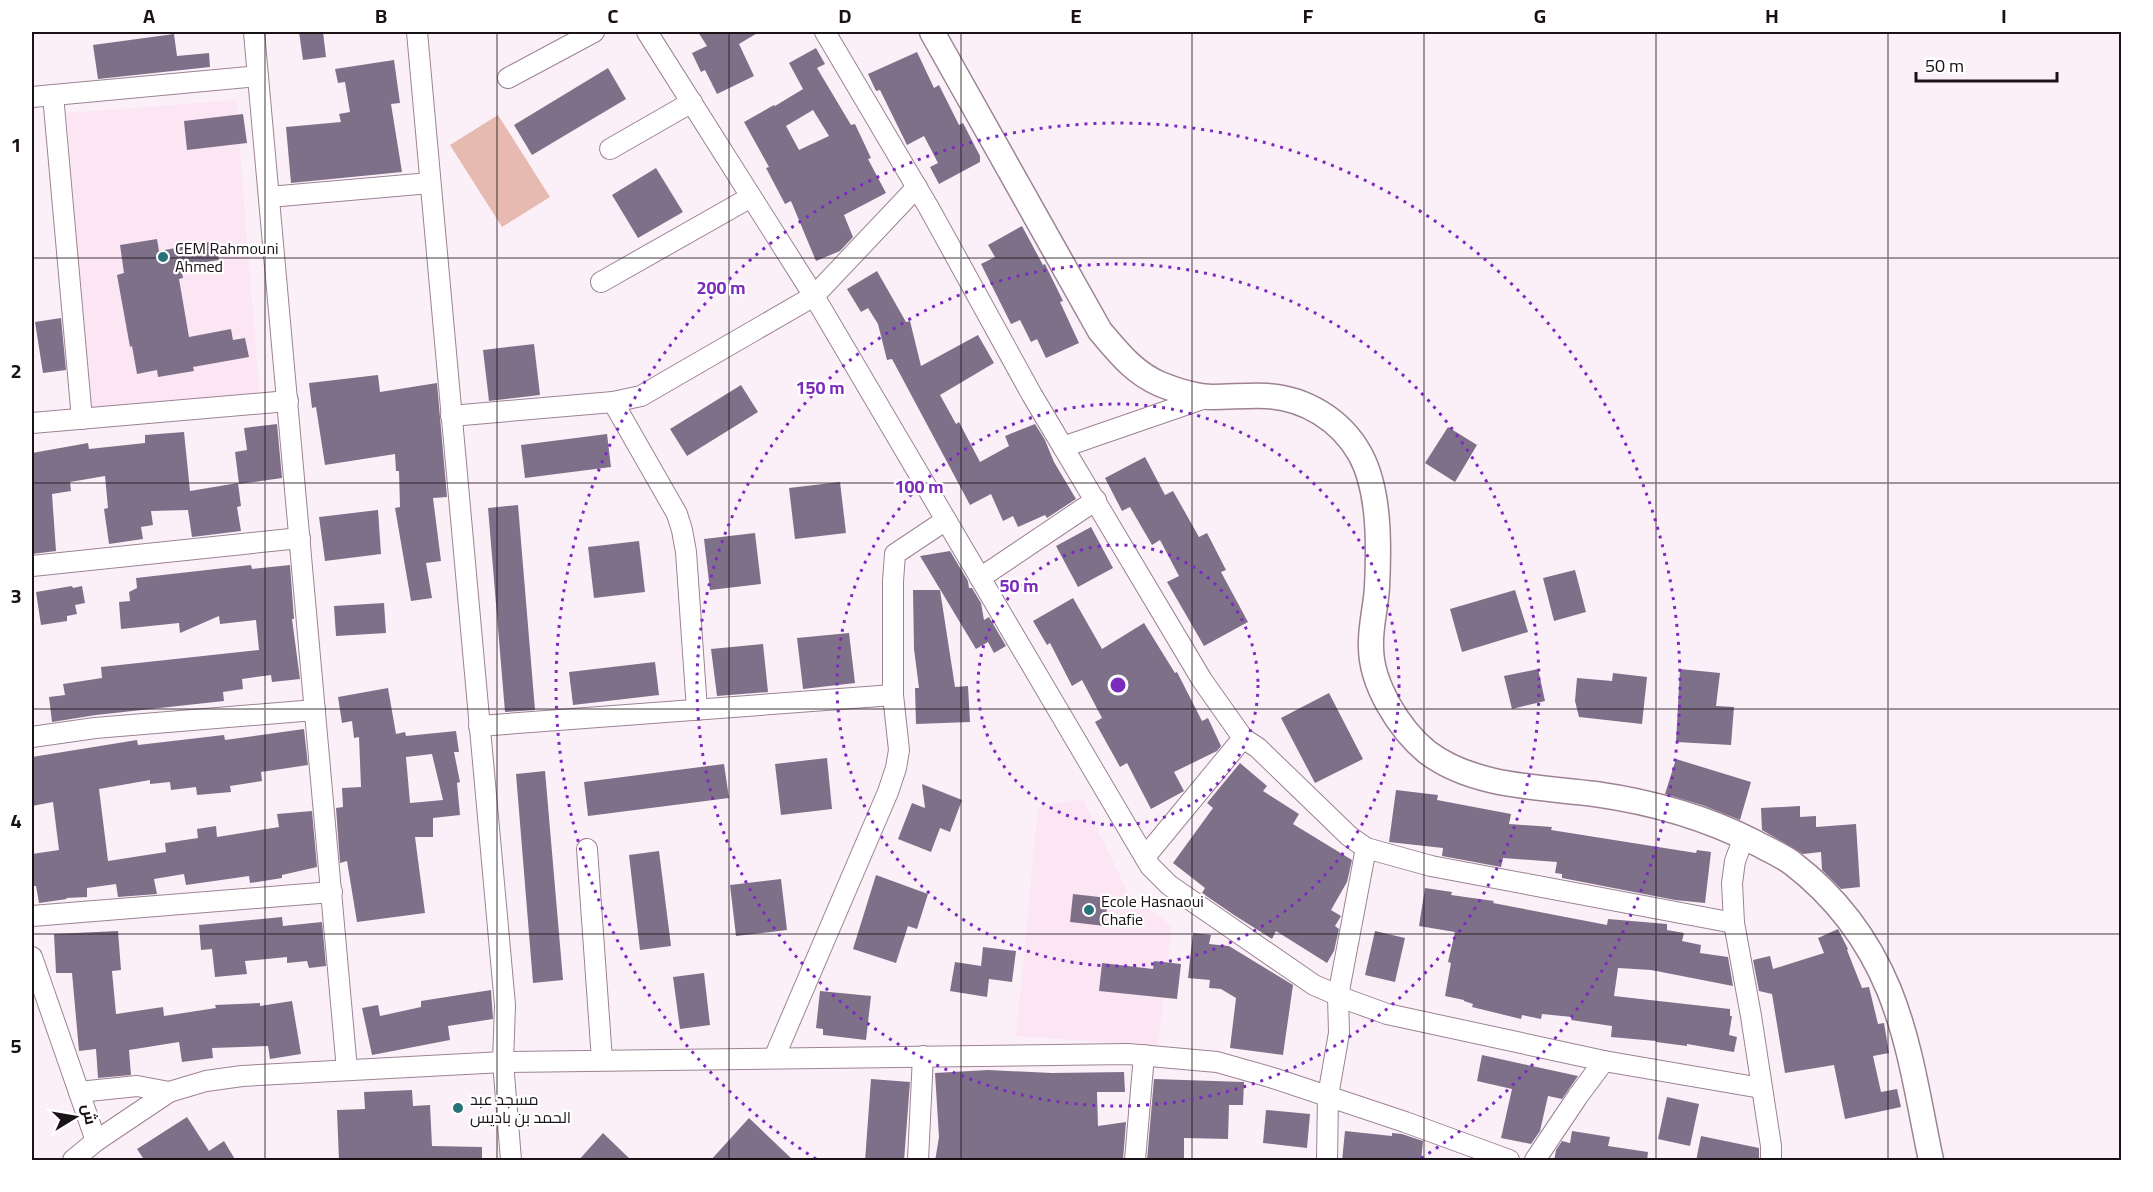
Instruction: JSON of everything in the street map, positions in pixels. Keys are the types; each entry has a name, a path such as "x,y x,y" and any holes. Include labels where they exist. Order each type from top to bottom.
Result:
{"street":[{"path":"254,32 347,1070"},
{"path":"417,32 505,1005 503,1062 511,1161"},
{"path":"508,78 594,32"},
{"path":"647,32 814,296 1150,866 1169,885 1314,985 1387,1014 1604,1061 1761,1089"},
{"path":"825,32 916,187 1063,447 1202,680 1243,738 1258,748 1349,836 1366,848 1431,866 1734,923"},
{"path":"932,32 1100,331 1132,368 1161,385 1208,397 1269,395 1310,405 1342,429 1361,455 1372,487 1378,533 1377,587 1371,648 1376,681 1393,714 1424,749 1452,769 1499,782 1614,797 1672,809 1744,837 1789,861 1839,905 1872,952 1890,992 1911,1064 1931,1161"},
{"path":"32,97 258,76"},
{"path":"53,95 82,419"},
{"path":"610,148 692,102"},
{"path":"269,197 430,183"},
{"path":"452,416 613,402 640,396 814,296 916,187"},
{"path":"601,282 752,197"},
{"path":"1063,447 1208,397"},
{"path":"32,423 288,401"},
{"path":"613,402 677,514 682,530 686,552 697,710"},
{"path":"980,578 1096,500"},
{"path":"774,1058 888,792 896,768 899,750 893,695 895,554 946,520"},
{"path":"32,566 300,538"},
{"path":"479,726 893,695"},
{"path":"32,737 95,728 315,710"},
{"path":"1145,857 1243,738"},
{"path":"1744,837 1735,861 1732,883 1734,923 1751,1016 1771,1146 1771,1161"},
{"path":"1327,1161 1328,1096 1339,1033 1338,996 1366,848"},
{"path":"587,849 602,1060"},
{"path":"32,916 332,891"},
{"path":"32,957 96,1141"},
{"path":"1135,1161 1144,1055"},
{"path":"73,1161 96,1141 169,1092 206,1081 242,1076 503,1062 1144,1055 1217,1062 1405,1122 1509,1161"},
{"path":"918,1161 923,1056"},
{"path":"1535,1161 1604,1061"},
{"path":"79,1092 137,1086 169,1092"}],"shaded area":[{"name":"CEM Rahmouni Ahmed","path":"236,100 260,400 90,413 67,113"},
{"path":"498,115 550,197 502,227 450,145"},
{"name":"Ecole Hasnaoui Chafie","path":"1083,799 1128,893 1172,926 1158,1046 1016,1036 1038,807"}],"building":[{"path":"299,32 323,32 326,57 303,60"},
{"path":"698,32 759,32 739,44 754,76 717,94 705,70 701,72 692,53 707,46"},
{"path":"174,34 177,56 209,53 210,67 98,79 93,45"},
{"path":"816,48 825,64 817,68 851,125 855,124 871,158 868,159 886,193 844,215 853,237 840,251 816,261 791,201 785,204 766,168 769,167 744,122 803,89 789,63","holes":["813,110 829,136 799,150 786,126"]},
{"path":"917,52 934,88 939,85 959,125 963,123 980,156 980,162 939,184 930,167 938,163 924,136 907,145 880,90 876,91 868,74"},
{"path":"394,60 400,103 391,104 402,172 291,183 286,127 341,122 339,114 350,112 345,82 338,83 335,69"},
{"path":"608,68 626,99 532,155 514,125"},
{"path":"243,114 247,143 187,150 184,121"},
{"path":"656,168 683,212 638,238 612,195"},
{"path":"1022,226 1043,265 1045,264 1063,301 1060,302 1079,343 1046,358 1037,339 1031,342 1020,320 1011,324 981,264 995,257 988,245"},
{"path":"157,239 159,251 215,241 219,260 181,266 183,278 179,279 189,337 231,329 233,340 245,338 249,357 193,367 194,371 158,377 157,370 137,374 117,275 124,273 120,245"},
{"path":"877,271 906,322 910,321 921,366 978,335 994,363 940,395 956,424 959,422 980,462 1009,446 1005,436 1035,424 1076,499 1047,518 1045,515 1018,527 1013,516 1003,521 991,494 970,505 892,359 887,360 878,324 868,308 861,312 847,289"},
{"path":"61,318 66,370 43,373 35,322"},
{"path":"534,344 540,395 489,401 483,350"},
{"path":"378,375 380,392 437,383 447,497 433,498 441,561 426,563 432,598 411,601 395,508 400,507 399,471 396,471 395,454 325,465 316,407 312,408 309,383"},
{"path":"741,385 758,412 687,456 670,429"},
{"path":"277,424 282,478 239,484 235,452 247,450 244,428"},
{"path":"1448,427 1477,445 1455,482 1425,463"},
{"path":"184,432 190,491 238,483 241,506 237,507 241,531 192,537 188,510 151,511 153,525 141,527 143,539 109,544 104,509 108,508 105,476 70,482 71,491 52,494 56,551 32,554 32,453 88,443 89,449 145,443 145,435"},
{"path":"607,434 611,467 525,478 521,445"},
{"path":"1145,457 1165,495 1173,491 1199,537 1207,533 1226,570 1221,572 1248,622 1204,646 1167,582 1179,576 1160,540 1152,545 1130,507 1122,511 1105,478"},
{"path":"840,482 846,533 795,539 789,488"},
{"path":"518,505 535,710 505,712 488,508"},
{"path":"378,510 381,554 325,561 319,517"},
{"path":"1091,527 1113,568 1078,587 1056,546"},
{"path":"755,533 761,584 710,590 704,539"},
{"path":"639,541 645,592 594,598 588,547"},
{"path":"950,551 968,581 969,588 972,588 981,603 984,620 989,617 1006,646 994,653 988,642 976,649 920,556"},
{"path":"251,565 252,569 290,565 294,619 292,619 300,679 272,682 271,675 242,679 243,689 223,692 224,701 52,722 49,697 65,695 63,684 102,678 101,667 259,650 256,620 220,624 219,616 180,633 179,623 121,629 119,602 130,601 129,592 137,588 136,578"},
{"path":"1575,570 1586,612 1554,621 1543,578"},
{"path":"72,586 73,588 82,586 85,603 75,605 77,614 67,616 67,621 41,625 36,592"},
{"path":"913,590 940,590 955,687 968,686 970,722 916,724 915,688 919,688 914,649"},
{"path":"1515,590 1528,632 1462,652 1450,609"},
{"path":"1073,598 1102,649 1144,623 1175,673 1177,672 1202,721 1208,718 1221,746 1217,751 1174,772 1184,791 1151,809 1127,763 1120,767 1095,722 1102,718 1082,680 1072,686 1050,643 1047,645 1033,621"},
{"path":"384,603 386,633 336,636 334,606"},
{"path":"849,633 855,683 803,689 797,638"},
{"path":"763,644 768,692 717,696 711,649"},
{"path":"655,662 659,695 573,705 569,672"},
{"path":"1538,669 1545,701 1512,709 1504,676"},
{"path":"1680,669 1720,673 1716,706 1734,707 1731,745 1676,742"},
{"path":"1613,673 1647,677 1642,724 1579,717 1575,701 1577,678 1612,681"},
{"path":"388,688 396,734 405,732 406,736 456,731 459,752 454,752 460,782 457,783 460,815 433,818 433,837 415,837 425,913 357,922 347,861 340,863 336,808 343,807 342,788 361,787 359,737 354,738 352,721 342,723 338,697","holes":["432,754 443,800 410,803 406,757"]},
{"path":"1329,693 1363,759 1315,783 1281,718"},
{"path":"304,729 308,765 261,772 262,781 230,786 231,792 197,795 196,787 171,790 170,782 150,784 150,780 99,789 108,861 166,852 165,843 198,838 197,829 216,826 217,837 279,827 277,814 312,811 317,867 282,875 282,878 250,883 249,876 186,885 184,874 154,879 157,894 118,897 116,884 87,888 87,897 39,903 36,886 32,886 32,854 59,850 53,802 32,806 32,757 137,740 138,745 224,735 225,740"},
{"path":"827,758 832,809 781,815 775,764"},
{"path":"1676,759 1751,782 1740,820 1665,794"},
{"path":"1240,763 1267,786 1263,791 1299,814 1293,824 1352,860 1347,882 1331,910 1341,916 1335,926 1339,929 1334,951 1327,963 1276,931 1272,939 1234,915 1202,893 1205,888 1173,863 1213,808 1207,803"},
{"path":"724,764 729,798 588,816 584,782"},
{"path":"545,771 563,980 533,983 516,774"},
{"path":"922,784 962,800 950,832 940,828 931,852 898,839 912,803 925,808"},
{"path":"1396,790 1438,795 1437,800 1511,814 1509,824 1552,827 1551,830 1696,853 1697,850 1711,852 1705,903 1675,900 1562,878 1562,874 1555,873 1557,862 1503,858 1501,867 1442,856 1443,848 1389,842"},
{"path":"1800,806 1800,817 1816,816 1816,827 1856,824 1860,887 1841,889 1822,870 1821,852 1803,854 1762,830 1761,808"},
{"path":"659,851 671,946 640,950 629,855"},
{"path":"876,875 928,894 917,929 908,926 896,963 853,949"},
{"path":"781,879 787,930 736,936 730,885"},
{"path":"1425,888 1607,925 1608,919 1667,924 1667,930 1684,933 1682,941 1701,945 1700,953 1728,957 1733,986 1651,970 1618,968 1614,996 1730,1009 1730,1016 1732,1016 1729,1035 1737,1037 1734,1052 1687,1044 1687,1046 1611,1037 1612,1026 1571,1020 1572,1017 1542,1014 1541,1019 1522,1015 1521,1019 1472,1007 1473,1004 1464,1000 1445,996 1451,963 1448,962 1455,932 1419,926"},
{"path":"1073,894 1108,898 1105,926 1070,922"},
{"path":"282,917 283,926 322,922 326,966 309,968 307,961 287,963 287,957 245,961 247,974 215,977 212,949 201,950 199,925"},
{"path":"1838,929 1862,988 1869,987 1878,1024 1884,1023 1889,1053 1873,1056 1881,1092 1897,1089 1901,1107 1845,1119 1834,1065 1785,1073 1772,994 1759,991 1753,960 1770,956 1773,969 1824,953 1818,938"},
{"path":"118,931 121,970 112,971 116,1014 163,1007 164,1016 216,1008 215,1005 260,1003 260,1006 292,1001 301,1054 270,1059 268,1046 212,1048 213,1058 182,1062 179,1042 129,1050 131,1075 98,1078 96,1049 79,1051 72,973 56,973 54,934"},
{"path":"1375,931 1405,938 1395,982 1365,975"},
{"path":"1193,933 1211,935 1209,944 1229,946 1293,985 1283,1055 1230,1048 1236,998 1221,989 1209,988 1210,980 1188,978"},
{"path":"983,947 1016,951 1012,982 989,979 987,997 950,991 955,962 981,966"},
{"path":"1154,961 1181,964 1177,999 1099,991 1102,963 1153,969"},
{"path":"704,973 710,1025 680,1029 673,977"},
{"path":"491,990 493,1019 448,1026 450,1040 372,1055 362,1008 378,1005 380,1016 421,1007 421,1001"},
{"path":"820,991 871,996 866,1040 823,1035 823,1029 816,1028"},
{"path":"1482,1055 1578,1076 1562,1099 1548,1096 1540,1131 1531,1144 1501,1138 1512,1089 1477,1081"},
{"path":"988,1070 1052,1073 1124,1072 1125,1092 1097,1092 1098,1126 1126,1122 1123,1160 935,1161 939,1137 935,1073"},
{"path":"871,1079 910,1082 904,1161 865,1161"},
{"path":"1154,1079 1244,1082 1243,1105 1229,1105 1228,1139 1184,1138 1184,1161 1147,1160"},
{"path":"412,1090 413,1106 430,1105 432,1146 482,1147 482,1161 339,1161 337,1110 365,1109 364,1092"},
{"path":"1667,1097 1699,1104 1690,1146 1658,1139"},
{"path":"1266,1110 1310,1114 1307,1148 1263,1143"},
{"path":"187,1117 209,1151 224,1141 236,1161 145,1161 137,1149"},
{"path":"749,1118 794,1161 710,1161"},
{"path":"1345,1131 1392,1136 1392,1133 1402,1134 1423,1141 1421,1161 1342,1161"},
{"path":"1572,1131 1610,1137 1608,1146 1648,1152 1647,1161 1554,1161 1556,1150 1562,1141 1570,1143"},
{"path":"603,1133 632,1161 578,1161"},
{"path":"1701,1136 1759,1148 1759,1161 1696,1161"}],"place":[{"name":"CEM Rahmouni Ahmed","path":"163,257"},
{"name":"Ecole Hasnaoui Chafie","path":"1089,910"},
{"name":"مسجد عبد الحمد بن باديس","path":"458,1108"}]}
